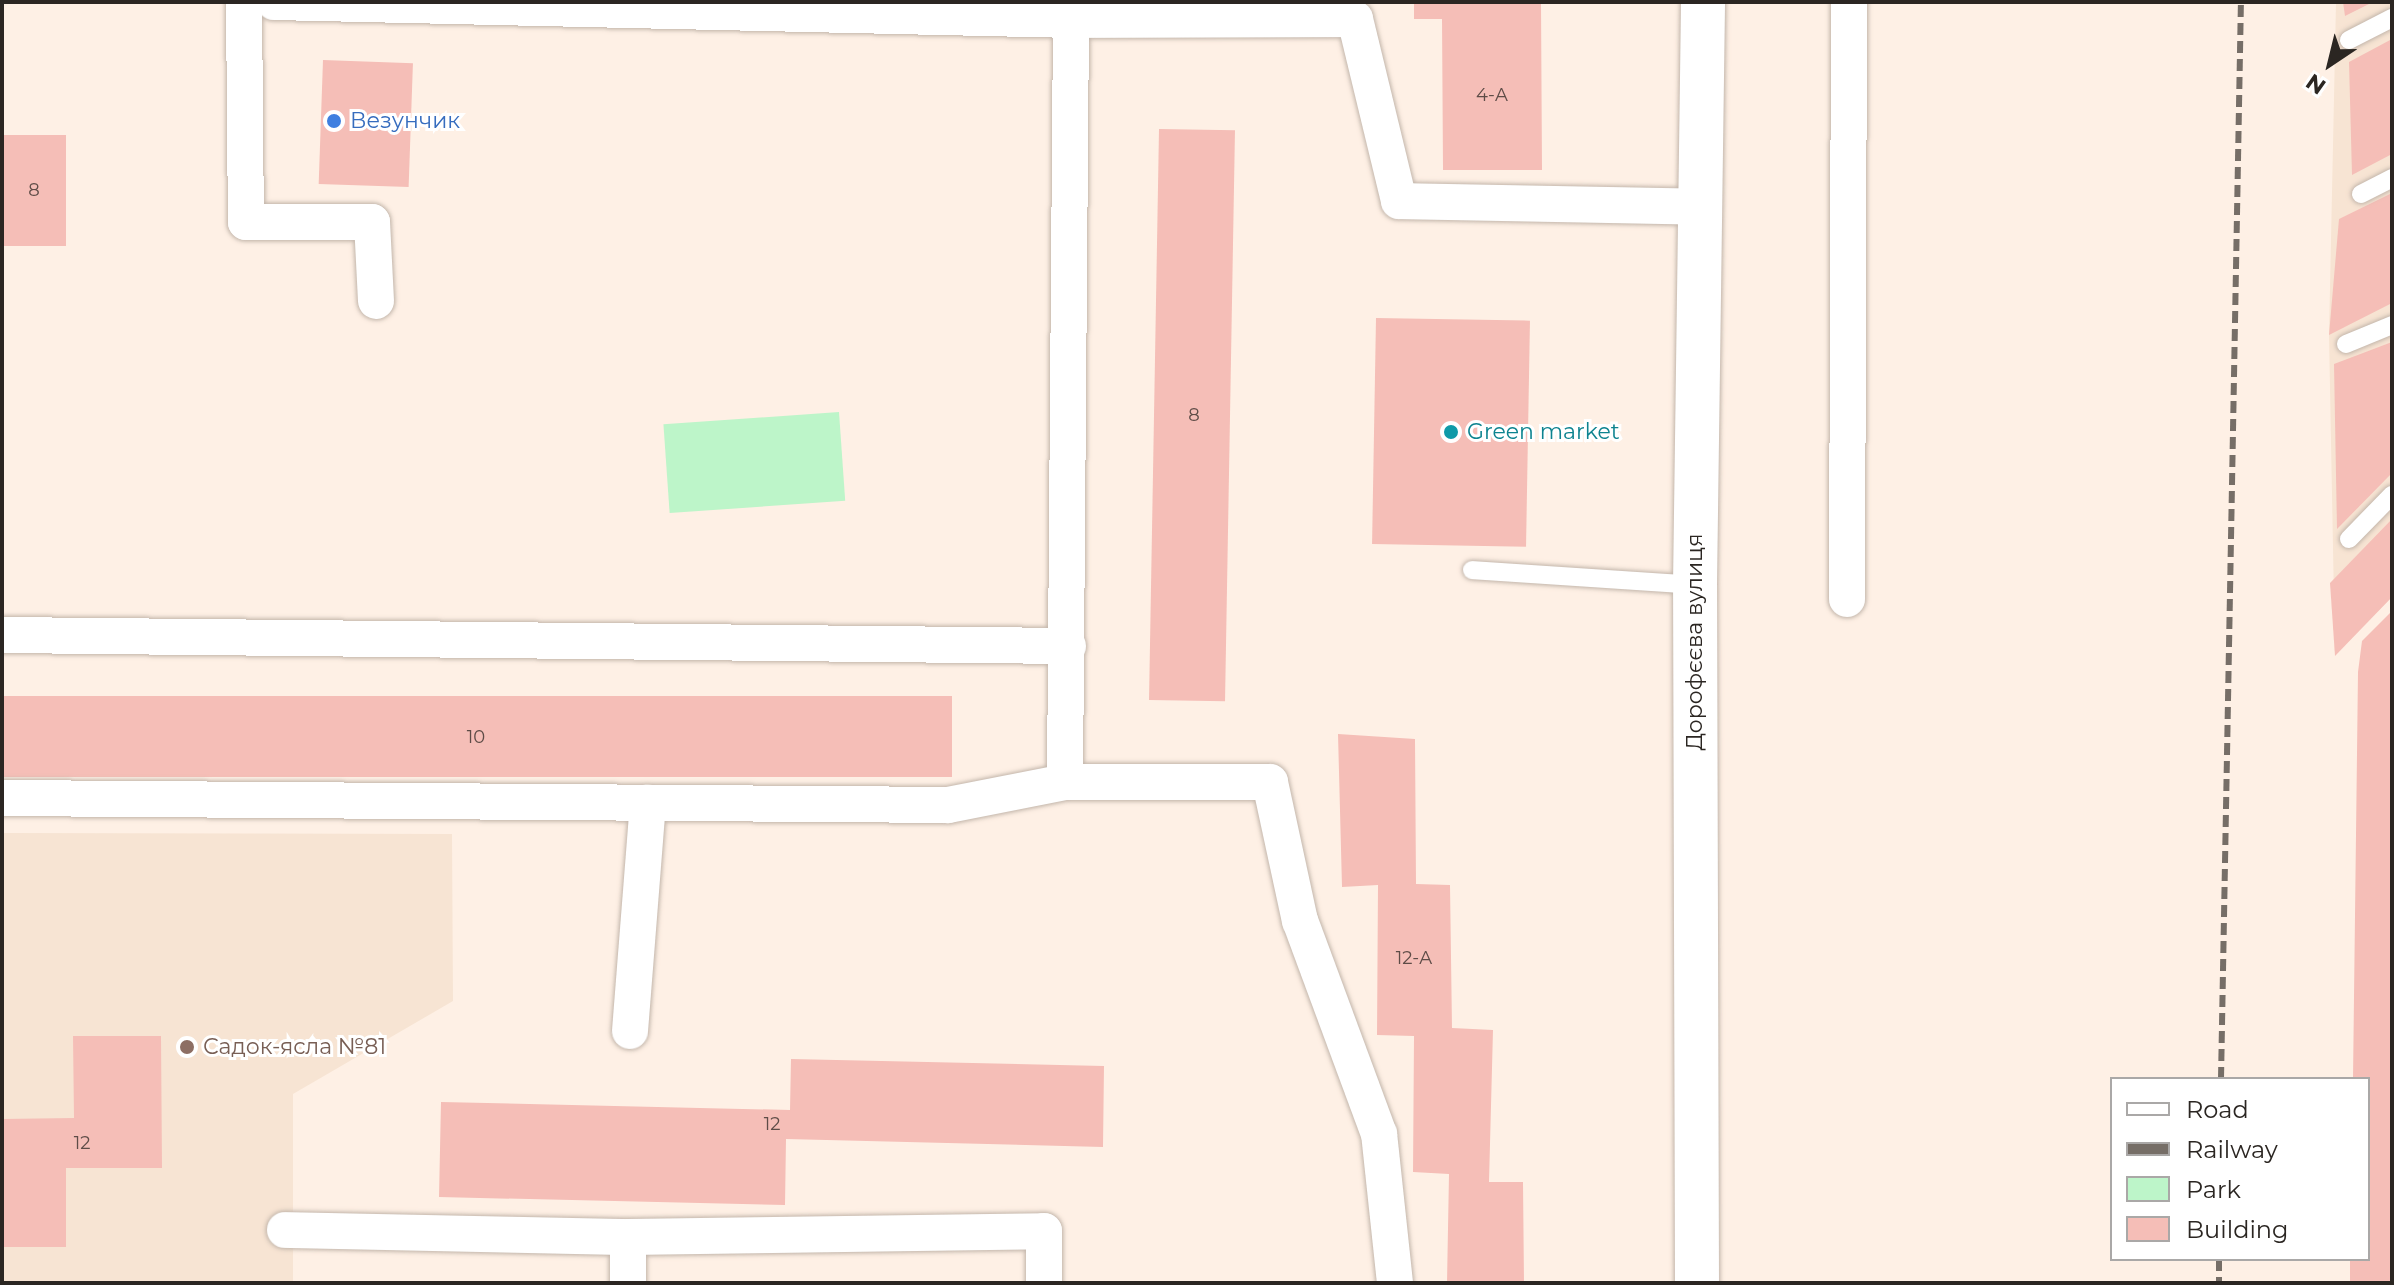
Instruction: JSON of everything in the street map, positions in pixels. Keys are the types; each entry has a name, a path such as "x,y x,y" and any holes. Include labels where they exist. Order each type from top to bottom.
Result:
{"street":[{"path":"244,2 246,222 372,222 376,301"},
{"path":"274,2 1071,20 1353,11 1399,201 1698,207"},
{"name":"Дорофєєва вулиця","path":"1697,1283 1695,585 1703,2"},
{"path":"1847,599 1849,2"},
{"path":"1065,782 1071,20"},
{"path":"2,635 1068,646"},
{"path":"2,798 948,805 1065,782 1270,782 1300,921 1379,1134 1395,1283"},
{"path":"630,1031 648,803"},
{"path":"285,1230 628,1237 1044,1231 1044,1283"},
{"path":"628,1237 628,1283"}],"lane":[{"path":"2349,40 2392,18"},
{"path":"2361,194 2392,178"},
{"path":"2346,344 2392,325"},
{"path":"2349,539 2392,495"},
{"path":"1472,570 1695,585"}],"shaded area":[{"path":"2336,2 2392,2 2392,597 2335,655 2329,335"},
{"name":"Садок-ясла №81","path":"2,833 452,834 453,1001 293,1094 293,1283 2,1283"}],"green space":[{"path":"839,412 845,501 670,513 663,424"}],"building":[{"path":"1414,2 1541,2 1542,170 1443,170 1442,19 1414,19"},
{"path":"2343,2 2373,2 2345,16"},
{"path":"2392,39 2392,154 2352,175 2349,62"},
{"path":"323,60 413,63 409,187 319,184"},
{"path":"1159,129 1235,130 1225,701 1149,700"},
{"path":"2,135 66,135 66,246 2,246"},
{"path":"2392,193 2392,303 2329,335 2339,219"},
{"name":"Green market","path":"1376,318 1530,321 1526,547 1372,544"},
{"path":"2392,342 2392,473 2337,529 2334,364"},
{"path":"2392,519 2392,597 2335,656 2330,583"},
{"path":"2392,611 2392,1283 2350,1283 2350,1261 2370,1261 2370,1077 2353,1077 2358,672 2362,641"},
{"path":"2,696 952,696 952,777 2,777"},
{"path":"1338,734 1415,739 1416,884 1450,885 1452,1028 1493,1030 1489,1182 1523,1182 1524,1283 1447,1283 1449,1174 1413,1172 1414,1036 1377,1035 1378,885 1342,887"},
{"path":"73,1036 161,1036 162,1168 66,1168 66,1247 2,1247 2,1119 74,1118"},
{"path":"791,1059 1104,1066 1103,1147 786,1139 785,1205 439,1197 441,1102 790,1110"}],"railway":[{"path":"2221,1077 2241,2"},
{"path":"2219,1261 2219,1283"}],"place":[{"name":"Везунчик","path":"334,121"},
{"name":"Green market","path":"1451,432"},
{"name":"Садок-ясла №81","path":"187,1047"}]}
